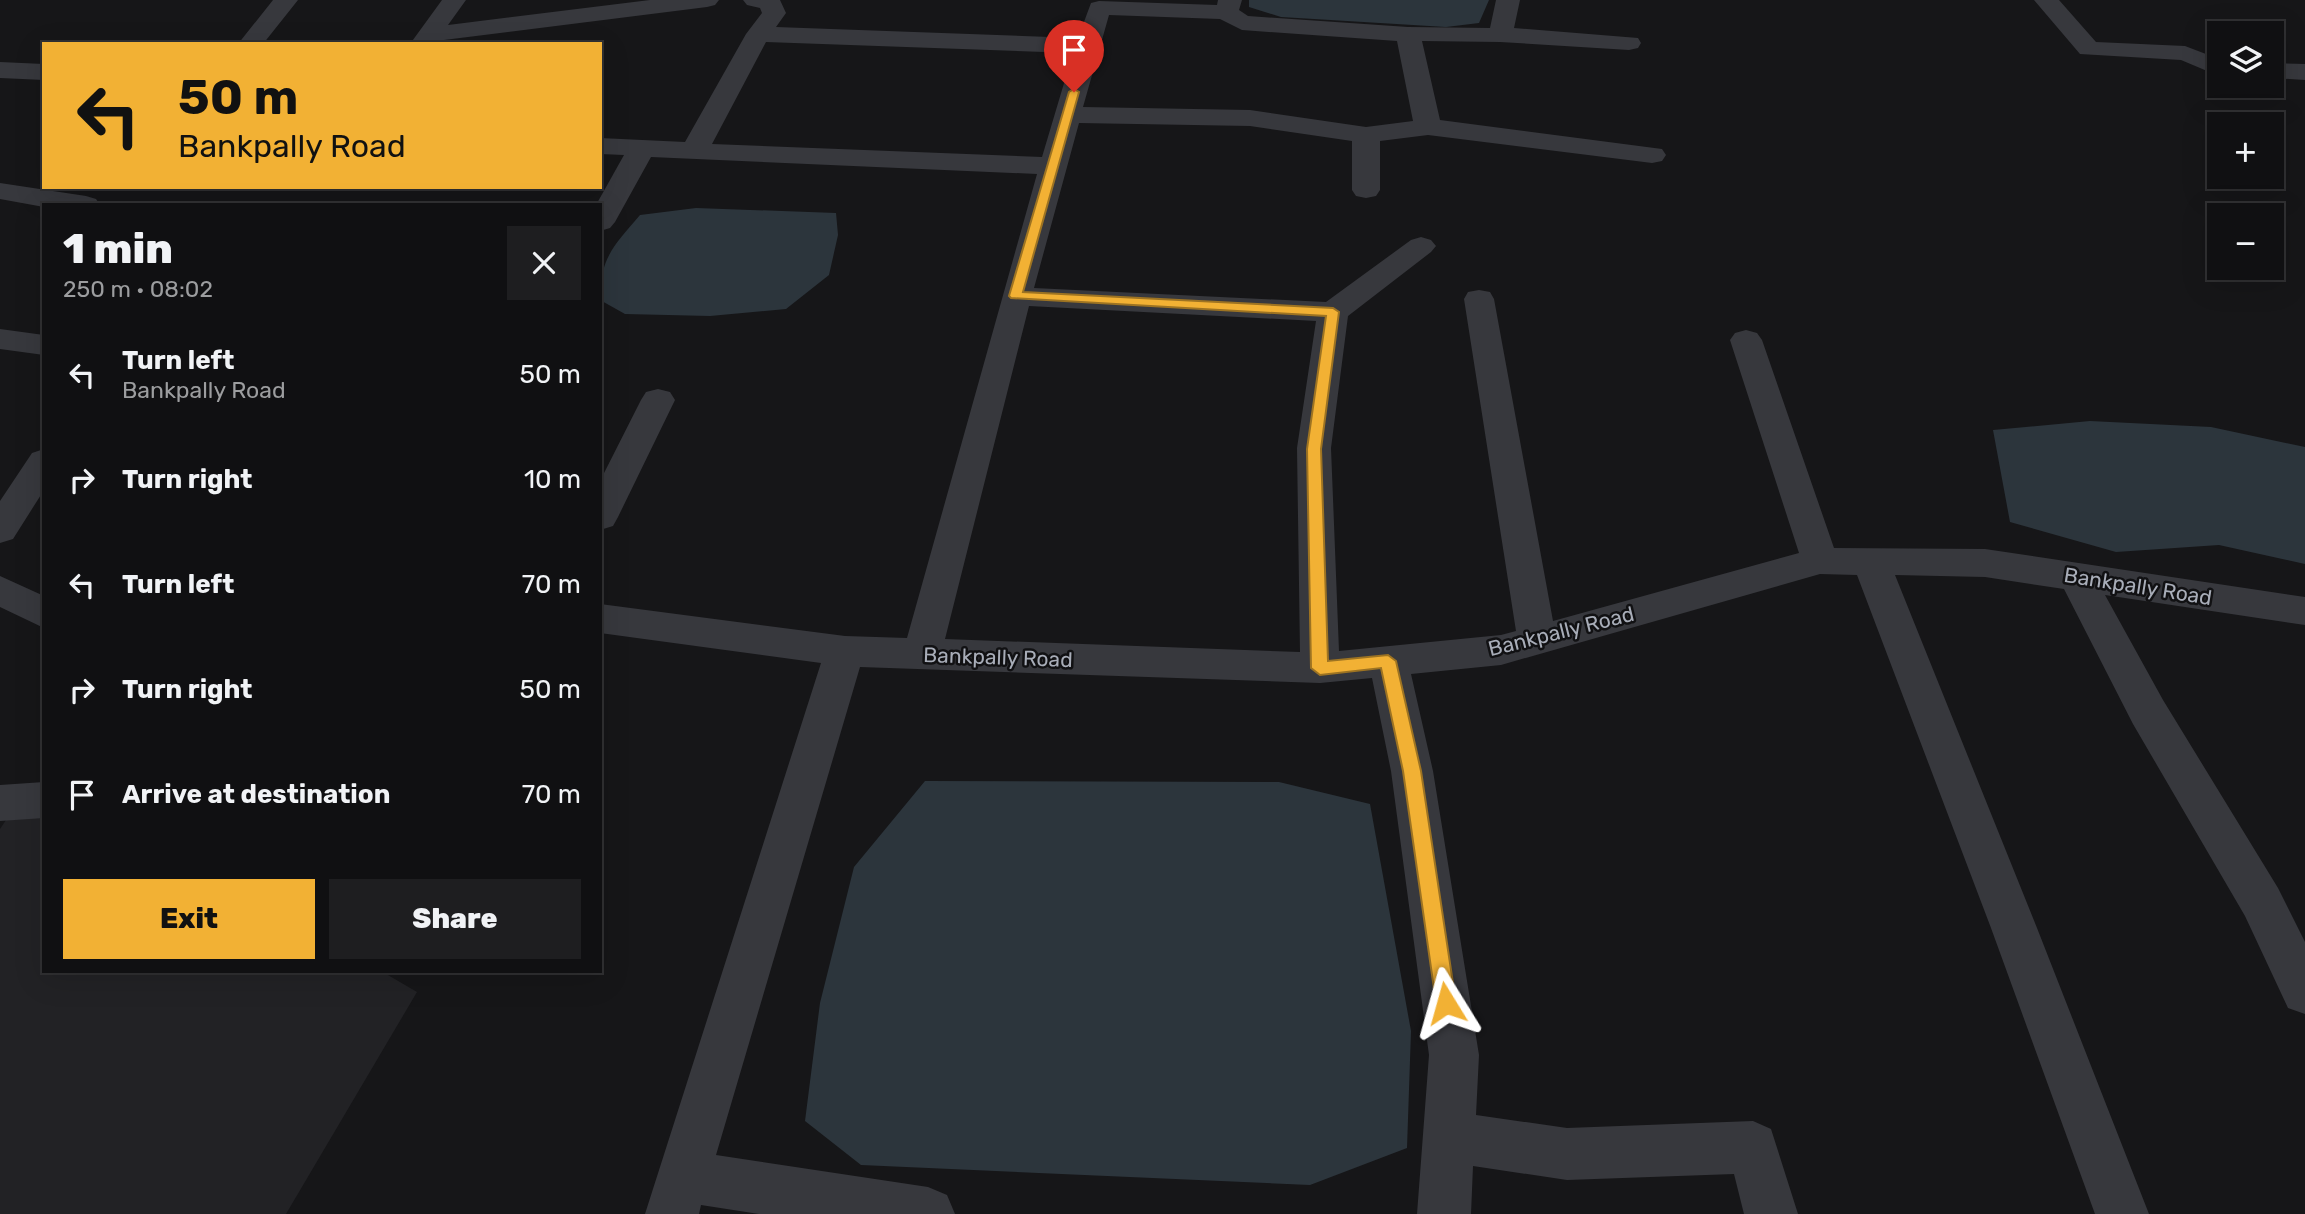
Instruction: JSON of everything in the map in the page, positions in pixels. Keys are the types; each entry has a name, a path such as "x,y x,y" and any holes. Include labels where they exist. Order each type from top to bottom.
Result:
{"street":[{"path":"251,42 270,16 286,0"},
{"path":"425,40 454,0"},
{"path":"425,40 707,0"},
{"path":"694,151 758,34 774,13 769,2 755,0"},
{"path":"1500,35 1508,0"},
{"path":"2046,0 2089,49 2185,53 2207,63"},
{"path":"922,654 1016,296 1099,4 1228,6 1242,23 1408,34 1500,35 1629,43"},
{"path":"2067,25 2094,26"},
{"path":"758,34 1088,46"},
{"path":"1408,34 1428,127"},
{"path":"2,57 42,71"},
{"path":"2284,71 2305,72"},
{"path":"1067,115 1250,118 1366,135 1428,127 1652,155"},
{"path":"1366,135 1366,190"},
{"path":"602,146 1053,166"},
{"path":"602,219 643,147"},
{"path":"0,191 74,203"},
{"path":"1016,296 1333,312 1421,246"},
{"path":"1479,299 1537,640"},
{"path":"1320,668 1314,449 1333,312"},
{"path":"0,339 42,345"},
{"path":"1746,340 1819,561"},
{"path":"602,513 658,400"},
{"path":"0,530 42,464"},
{"name":"Bankpally Road","path":"602,618 845,651 1320,668 1501,650 1819,561 1985,563 2305,611"},
{"path":"1870,561 2014,928 2122,1214"},
{"path":"2076,576 2148,712 2262,902 2305,992"},
{"path":"0,590 42,613"},
{"path":"845,651 678,1195 928,1214"},
{"path":"1388,661 1412,771 1454,1055 1444,1214"},
{"path":"0,803 42,800"},
{"path":"1449,1137 1567,1154 1753,1147 1771,1214"}],"shaded area":[{"path":"1249,0 1489,0 1479,23 1446,27 1281,17 1249,7"},
{"path":"696,208 836,213 838,235 829,275 786,309 710,316 625,314 602,301 602,279 610,253 640,215"},
{"path":"2090,421 2211,427 2305,447 2305,564 2219,545 2116,552 2010,522 1993,430"},
{"path":"925,781 1279,782 1370,804 1411,1031 1407,1148 1310,1185 861,1165 805,1121 820,1003 854,867"},
{"path":"42,813 42,973 384,973 417,992 286,1214 0,1214 0,829 8,817"}],"route":[{"path":"1074,92 1016,296 1333,312 1314,449 1320,668 1388,661 1412,771 1446,1003"}]}
